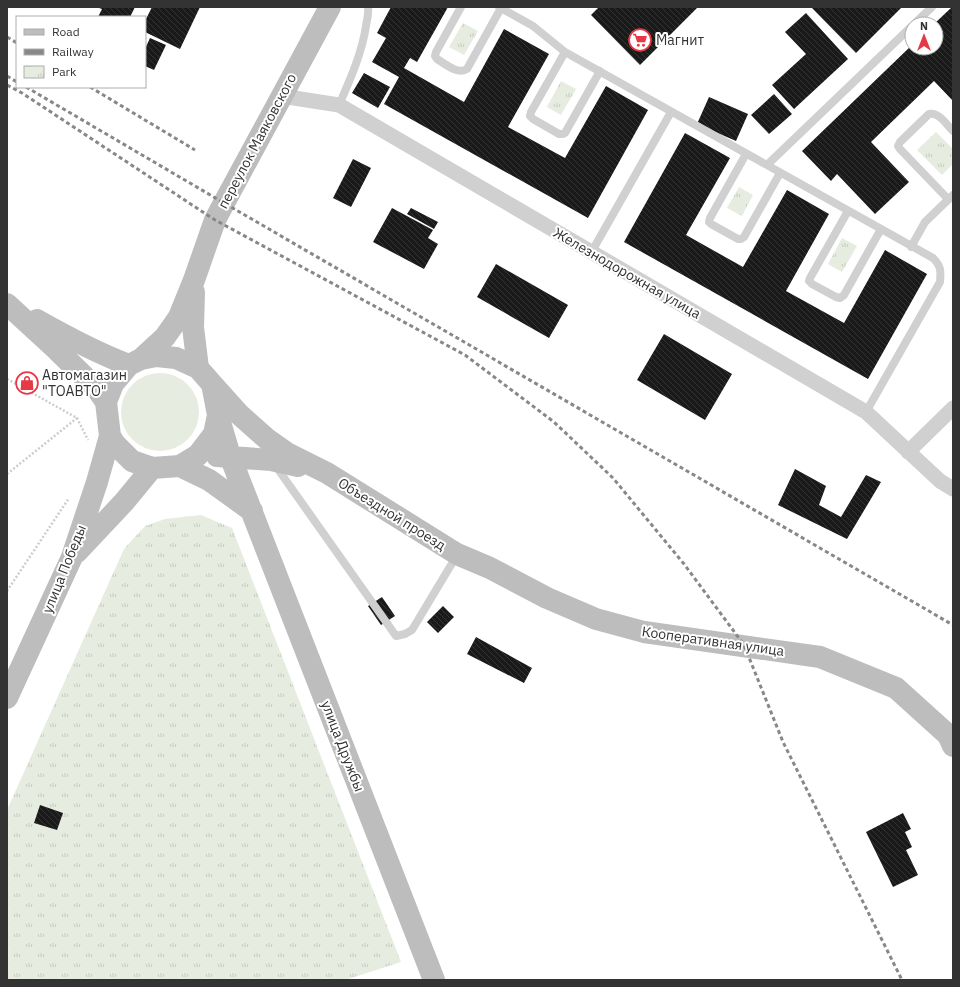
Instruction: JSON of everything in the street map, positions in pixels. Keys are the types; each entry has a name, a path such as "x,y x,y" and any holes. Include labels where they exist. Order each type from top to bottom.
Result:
{"main road":[{"name":"переулок Маяковского","path":"135,362 165,337 178,317 194,280 215,220 280,96 330,7"},
{"path":"189,460 214,434 218,415 205,376 194,327 194,280"},
{"path":"7,304 75,341 107,356 135,362 156,356 176,358 205,376 240,415 267,439 287,453 327,473"},
{"path":"7,304 97,389 106,402"},
{"path":"135,362 113,384 106,402 110,436 115,444 132,461 152,468 189,460 230,456 271,460 327,473"},
{"name":"улица Дружбы","path":"218,415 230,456 434,980"},
{"name":"улица Победы","path":"7,698 72,557 97,482 110,436"},
{"path":"189,460 209,480 252,512"},
{"path":"72,557 124,502 152,468"},
{"name":"Объездной проезд","path":"327,473 457,554"},
{"name":"Кооперативная улица","path":"457,554 490,568 547,598 596,619 644,632 820,657 896,688 948,735 953,746"}],"street":[{"name":"Железнодорожная улица","path":"280,96 338,105 866,412 940,482 953,489"},
{"path":"908,452 953,408"}],"lane":[{"path":"338,105 354,69 365,35 368,7"},
{"path":"461,7 435,56 437,59 453,68 463,72 467,70 500,7 533,26 565,52 932,258 940,269 940,282 866,412"},
{"path":"922,16 932,7"},
{"path":"767,165 904,34"},
{"path":"565,52 530,116 559,134 565,133 600,71"},
{"path":"591,253 671,112"},
{"path":"911,247 925,222 951,197 898,146 900,142 929,114 933,113 938,115 953,131"},
{"path":"746,154 710,218 709,222 718,228 738,239 744,237 780,173"},
{"path":"848,211 810,278 809,281 812,284 836,297 840,298 844,295 881,229"},
{"path":"271,460 396,636 405,634 412,630 457,554"}],"path":[{"path":"7,380 77,418 88,441"},
{"path":"7,474 77,418"},
{"path":"7,591 71,495"}],"green space":[{"path":"463,23 478,31 464,55 449,47"},
{"path":"561,81 576,89 561,115 547,107"},
{"path":"936,132 953,149 953,164 942,175 917,150"},
{"path":"739,187 753,195 742,216 727,208"},
{"path":"842,238 857,246 842,272 828,264"},
{"path":"160,373 175,376 188,384 196,397 199,412 196,427 188,440 175,448 160,451 145,448 132,440 124,427 121,412 124,397 132,384 145,376"},
{"path":"201,515 232,528 401,962 345,980 7,980 7,810 124,549 145,526 165,519"}],"building":[{"path":"96,7 135,7 130,16 98,16 102,9"},
{"path":"152,7 200,7 180,49 146,32 146,19"},
{"path":"391,7 448,7 417,62 410,58 404,68 464,102 504,29 549,54 508,127 565,158 606,86 648,110 588,218 384,104 399,77 372,62 386,38 377,33"},
{"name":"Магнит","path":"599,7 698,7 640,65 591,15"},
{"path":"811,7 902,7 856,53"},
{"path":"953,7 953,101 934,81 871,142 909,182 875,214 837,174 831,181 802,151 904,53 904,56 944,56 944,16 942,16"},
{"path":"806,13 848,59 794,109 772,85 806,54 785,32"},
{"path":"150,38 166,45 154,70 146,66 146,47"},
{"path":"364,73 390,87 378,108 352,93"},
{"path":"774,94 792,114 769,134 751,115"},
{"path":"709,97 748,114 736,141 697,124"},
{"path":"685,133 730,158 686,235 743,267 787,190 829,214 786,291 844,323 885,250 927,274 868,379 624,242"},
{"path":"353,159 371,168 351,207 333,198"},
{"path":"392,208 433,230 428,238 438,244 424,269 373,242"},
{"path":"411,208 438,222 434,229 407,214"},
{"path":"496,264 568,305 549,338 477,297"},
{"path":"664,334 732,374 705,420 637,380"},
{"path":"795,469 826,486 819,505 841,517 866,475 881,482 847,539 778,505"},
{"path":"382,597 395,616 381,625 368,606"},
{"path":"443,606 454,617 438,633 427,622"},
{"path":"476,637 532,668 524,683 467,654"},
{"path":"40,805 63,813 57,830 34,823"},
{"path":"903,813 911,829 905,832 912,847 906,850 918,875 893,887 866,832"}],"railway":[{"path":"7,37 16,42"},
{"path":"7,76 16,81"},
{"path":"7,85 22,93 215,220 465,355 554,422 613,478 684,564 744,645 783,742 902,980"},
{"path":"28,88 953,625"},
{"path":"92,88 195,150"}],"place":[{"name":"Магнит","path":"640,40"},
{"name":"Автомагазин \"ТОАВТО\"","path":"27,383"}]}
